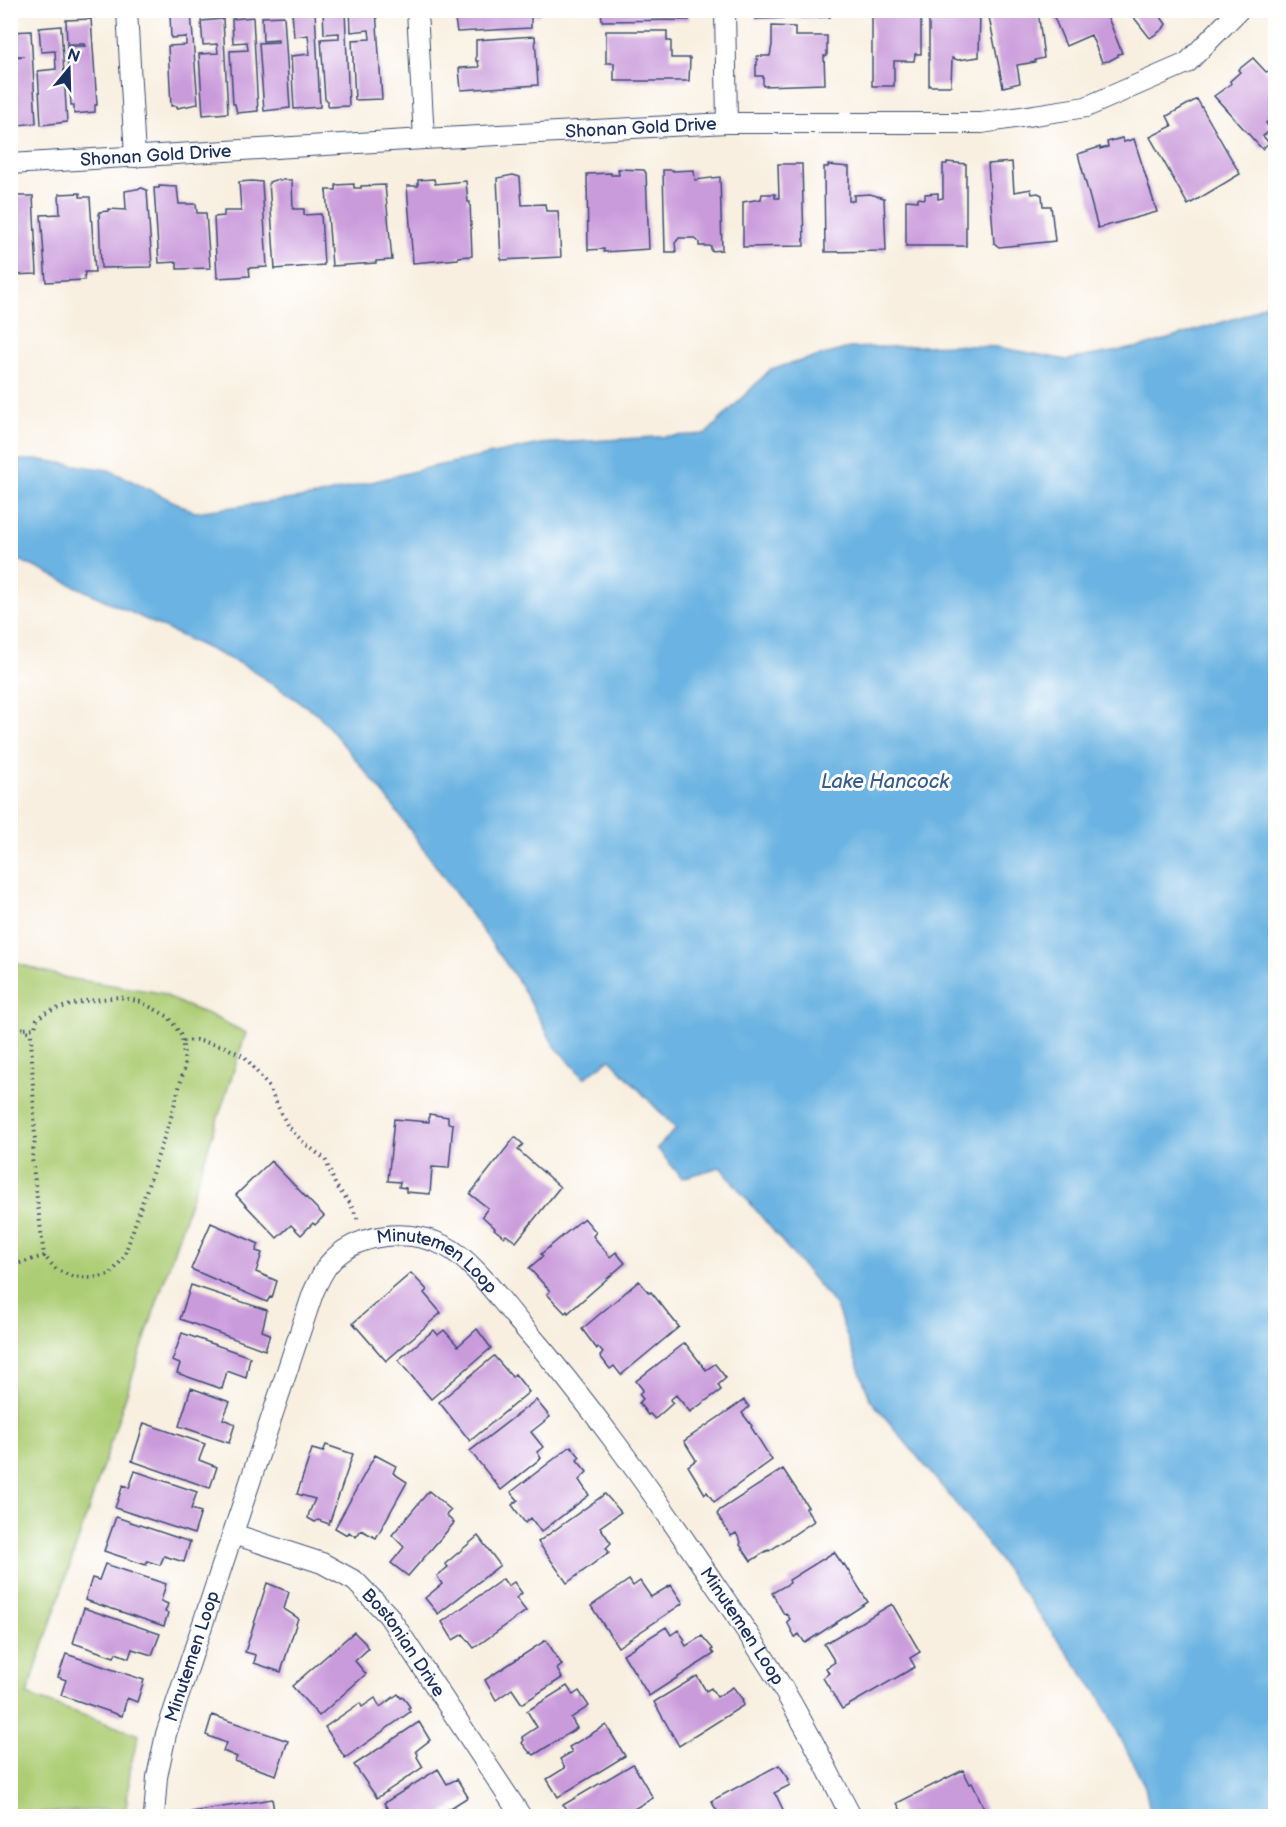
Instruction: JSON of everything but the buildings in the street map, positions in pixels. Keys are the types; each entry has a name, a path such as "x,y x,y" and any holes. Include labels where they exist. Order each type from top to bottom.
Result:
{"street":[{"path":"127,10 135,157"},
{"path":"417,10 424,139"},
{"path":"725,10 727,123"},
{"name":"Shonan Gold Drive","path":"10,164 727,123 982,123 1086,107 1187,63 1239,10"},
{"name":"Minutemen Loop","path":"154,1816 166,1734 313,1293 328,1265 349,1247 371,1239 393,1235 422,1238 445,1246 464,1258 552,1360 657,1500 753,1640 801,1719 851,1816"},
{"name":"Bostonian Drive","path":"233,1534 322,1563 355,1581 388,1615 520,1816"}],"path":[{"path":"10,1026 34,1028 37,1019 44,1013 86,1001 119,997 141,1002 170,1017 182,1037 185,1066 171,1117 124,1257 110,1275 92,1278 71,1276 57,1270 44,1256 32,1158 35,1140 31,1034 26,1029"},
{"path":"183,1041 196,1040 225,1047 245,1057 268,1086 287,1125 304,1143 325,1159 336,1185 350,1203 359,1222"},
{"path":"10,1266 44,1256"}],"green space":[{"path":"15,963 67,978 161,993 246,1033 27,1695 139,1735 131,1763 126,1809 11,1814 10,964"}],"water":[{"name":"Lake Hancock","path":"1275,298 1275,1816 1151,1816 1145,1787 1099,1695 967,1517 870,1399 836,1306 720,1167 682,1178 657,1148 676,1129 610,1059 584,1078 554,1045 517,979 385,795 318,714 247,667 11,556 11,460 41,460 109,470 195,512 316,496 427,468 540,444 706,434 771,369 849,348 953,345 997,347 1067,360 1145,346 1246,315"}]}
